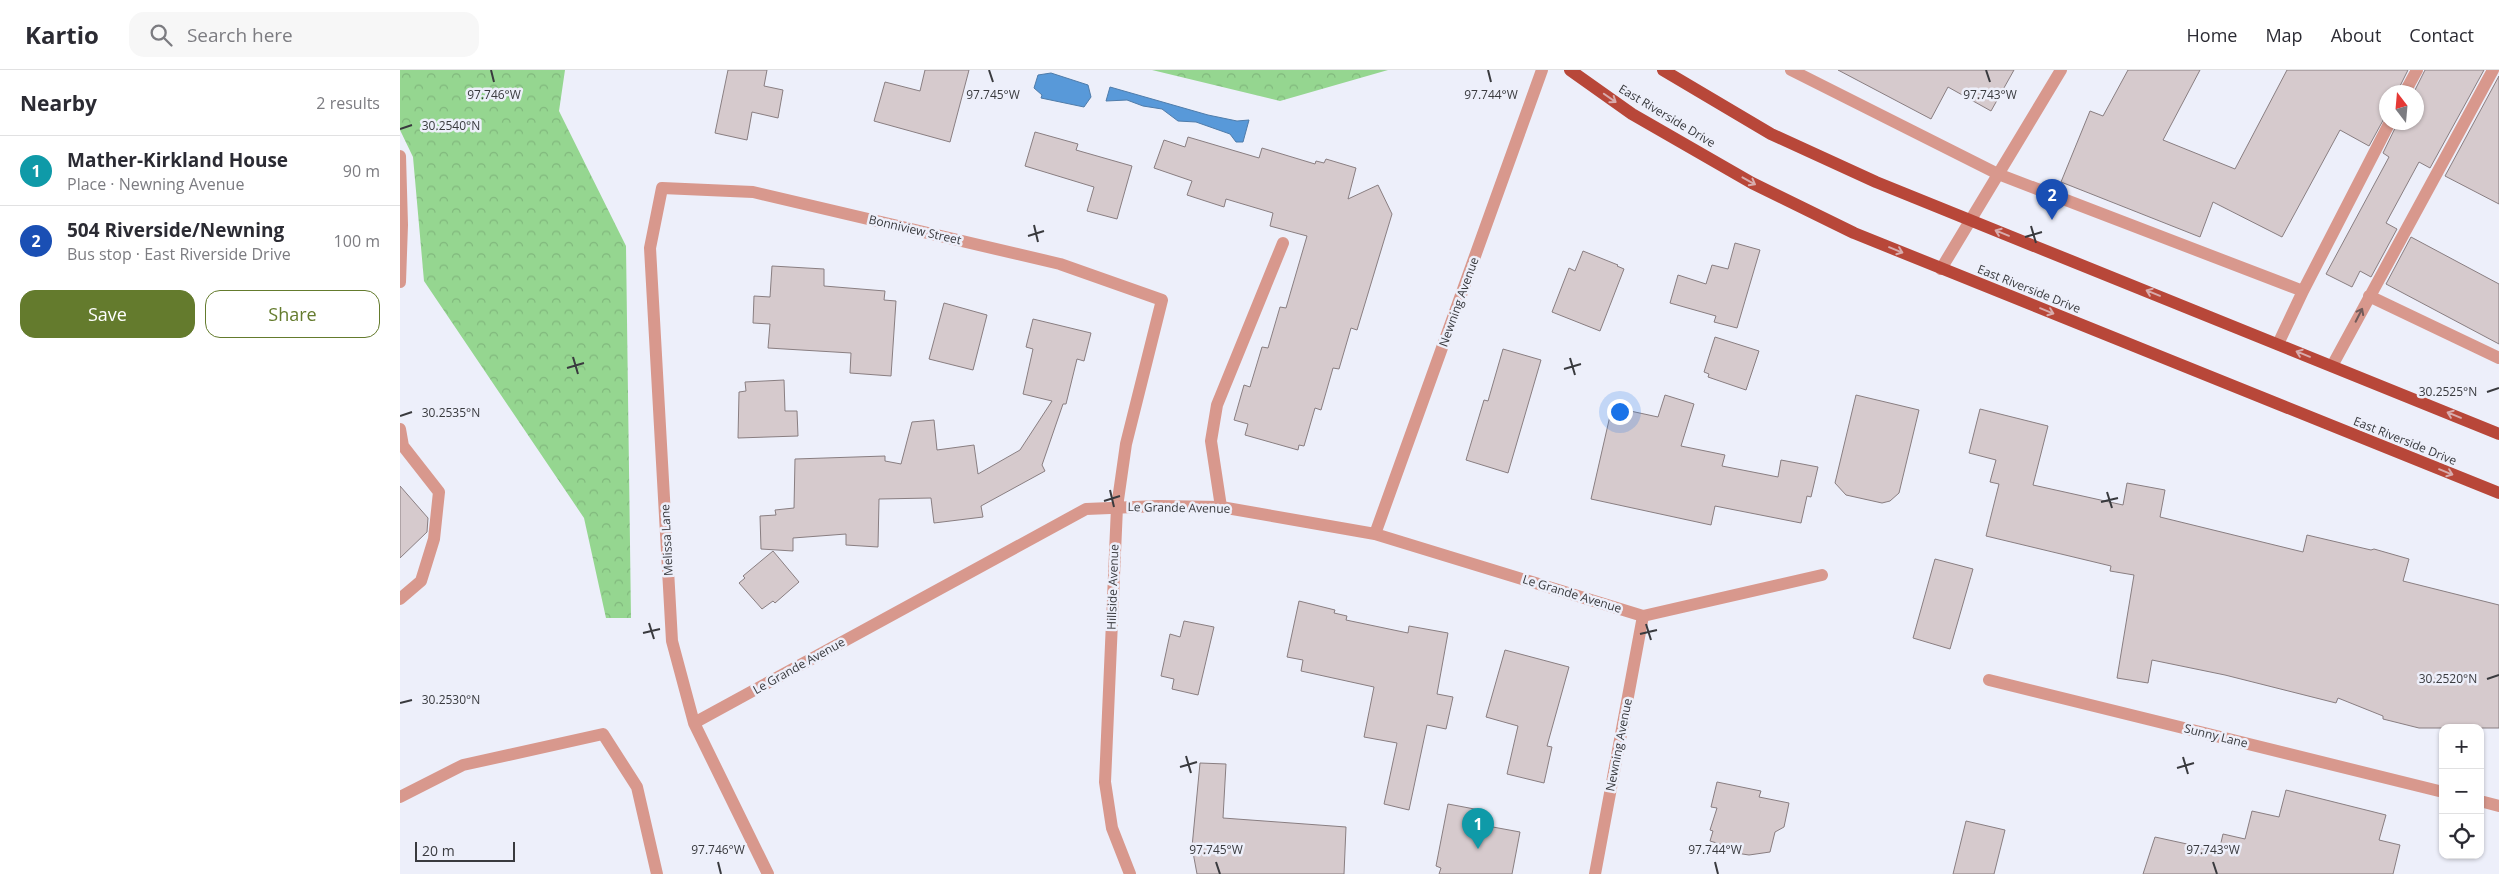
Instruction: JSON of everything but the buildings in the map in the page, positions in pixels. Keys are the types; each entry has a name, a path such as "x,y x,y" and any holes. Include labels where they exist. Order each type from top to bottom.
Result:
{"main road":[{"name":"East Riverside Drive","path":"1570,70 1632,114 1752,183 1854,233 2499,493"},
{"path":"1663,70 1771,134 1876,182 2499,434"}],"street":[{"name":"Newning Avenue","path":"1375,534 1542,70"},
{"path":"1791,70 1998,174 2303,290"},
{"path":"1941,268 2061,70"},
{"path":"2408,85 2416,70"},
{"path":"2332,366 2493,70"},
{"path":"2278,344 2303,290 2386,130"},
{"path":"400,156 402,225 400,282"},
{"name":"Bonniview Street","path":"662,188 753,192 1060,264 1162,300"},
{"name":"Melissa Lane","path":"662,188 650,248 672,640 694,723 768,874"},
{"path":"1220,507 1211,441 1217,405 1283,243"},
{"path":"2369,296 2499,358"},
{"name":"Hillside Avenue","path":"1130,874 1112,828 1105,782 1117,507 1126,444 1162,300"},
{"path":"400,429 402,446 439,492 434,539 421,581 400,599"},
{"name":"Le Grande Avenue","path":"694,723 1086,509 1117,507 1220,507 1375,534 1643,616"},
{"path":"1643,616 1822,575"},
{"name":"Newning Avenue","path":"1595,874 1643,616"},
{"name":"Sunny Lane","path":"1989,680 2439,791"},
{"path":"400,797 463,766 603,734 637,787 658,874"},
{"path":"2484,802 2499,806"}],"green space":[{"path":"400,70 565,70 559,111 626,246 631,618 606,618 584,518 424,281 413,157 400,130"},
{"path":"1152,70 1388,70 1280,101"}],"water":[{"path":"1051,73 1088,85 1091,97 1084,107 1041,98 1042,95 1034,88 1038,75"},
{"path":"1110,87 1208,115 1237,121 1249,120 1243,142 1236,142 1230,134 1196,122 1178,121 1162,109 1143,106 1127,100 1106,101"}],"place":[{"name":"504 Riverside/Newning","path":"2052,220"},
{"name":"Mather-Kirkland House","path":"1478,849"}]}
